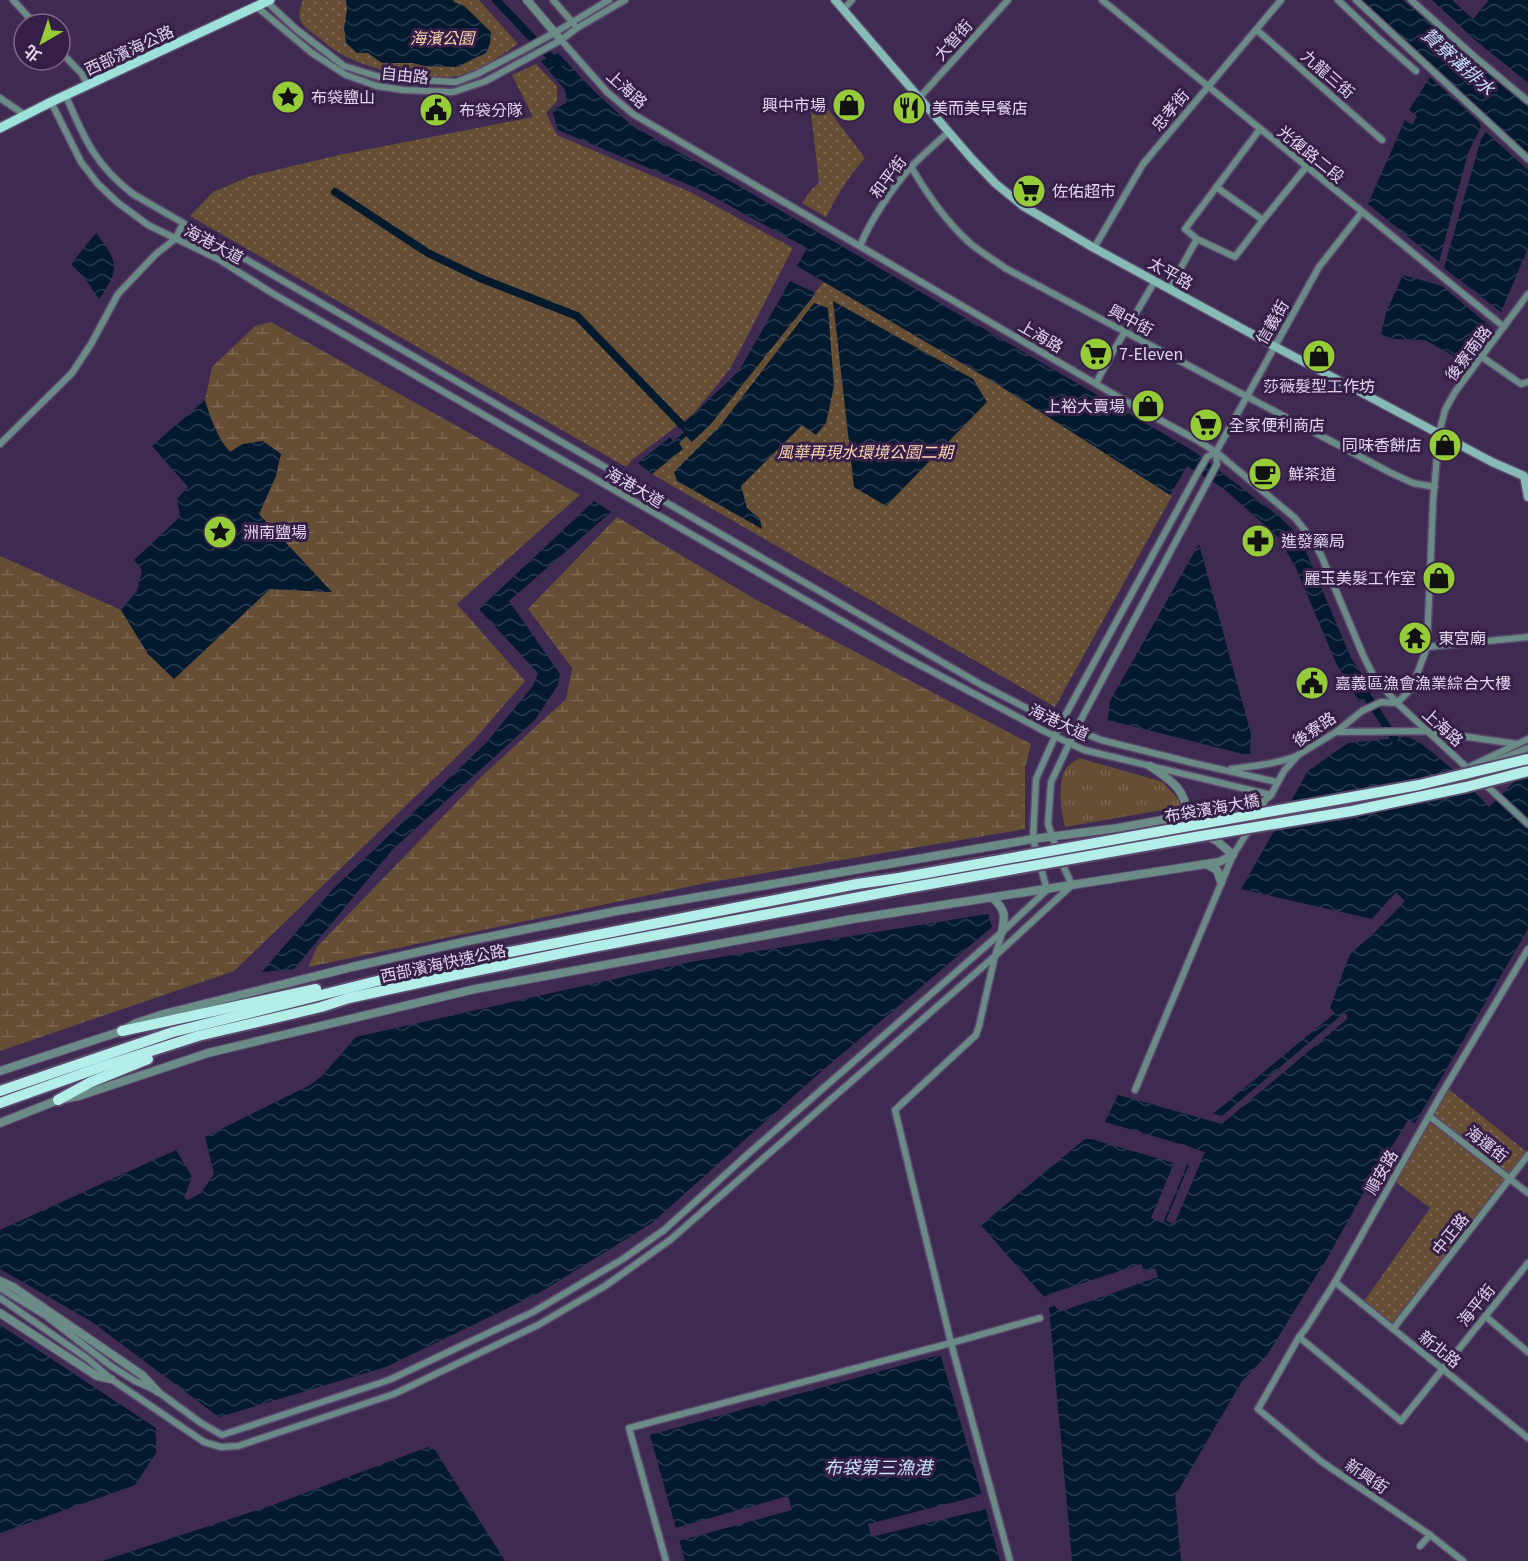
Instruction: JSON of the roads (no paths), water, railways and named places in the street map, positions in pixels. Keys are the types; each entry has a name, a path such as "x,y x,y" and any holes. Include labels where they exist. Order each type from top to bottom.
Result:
{"highway":[{"name":"布袋濱海大橋","path":"899,878 1419,785 1528,759"},
{"name":"布袋濱海大橋","path":"902,889 1352,811 1466,787 1528,771"},
{"name":"西部濱海快速公路","path":"0,1091 173,1032 381,980 556,943 857,884 899,878"},
{"name":"西部濱海快速公路","path":"0,1103 198,1036 321,1007 349,998 588,948 902,889"},
{"path":"122,1031 320,989 381,980"},
{"path":"58,1100 91,1082 168,1050 321,1007"}],"main road":[{"name":"太平路","path":"835,0 948,132 996,184 1023,206 1169,290 1492,462 1524,476 1528,497"},
{"name":"西部濱海公路","path":"0,128 269,1"}],"street":[{"path":"13,0 24,12"},
{"name":"上海路","path":"527,0 607,92 633,114 1216,452 1295,518 1311,538 1321,555 1374,677 1396,703 1528,824"},
{"path":"556,32 609,0"},
{"path":"561,40 625,0"},
{"path":"843,10 852,0"},
{"name":"大智街","path":"919,98 1008,0"},
{"name":"光復路二段","path":"1102,0 1504,327"},
{"name":"忠孝街","path":"1094,248 1143,164 1281,0"},
{"path":"1338,0 1416,71"},
{"path":"1356,0 1528,159"},
{"path":"1411,0 1528,101"},
{"name":"自由路","path":"269,1 296,29 344,66 383,78 456,81 477,74 556,32"},
{"path":"553,1 577,28"},
{"name":"自由路","path":"257,7 312,53 337,70 377,86 403,90 453,92 486,81 561,40"},
{"name":"九龍三街","path":"1257,30 1382,140"},
{"path":"72,64 82,74 88,86"},
{"name":"海港大道","path":"66,96 83,136 98,162 133,194 980,684 1036,712 1101,740 1277,782"},
{"path":"0,98 25,115"},
{"name":"海港大道","path":"51,102 81,162 98,184 117,202 148,225 218,259 272,293 893,651 1084,750 1271,795"},
{"path":"1260,129 1185,229 1197,238 1235,257 1306,167"},
{"name":"和平街","path":"860,246 897,183 948,132"},
{"name":"興中街","path":"911,167 950,223 972,244 1005,268 1404,479 1435,487"},
{"path":"1216,187 1263,220"},
{"name":"信義街","path":"1216,452 1319,267 1362,212"},
{"path":"0,444 72,373 91,344 118,294 156,254 175,239 183,224"},
{"path":"1169,290 1197,238"},
{"path":"1096,383 1155,281"},
{"name":"後寮南路","path":"1439,433 1445,410 1455,392 1528,294"},
{"path":"1482,357 1521,384 1528,382"},
{"path":"1396,703 1412,688 1427,647 1439,433"},
{"path":"1047,890 1034,839 1036,779 1061,723 1197,474 1207,457 1216,452 1217,464 1076,729 1051,782 1048,824 1071,885"},
{"path":"1427,647 1528,637"},
{"name":"後寮路","path":"1135,1090 1233,855 1254,822 1263,802 1271,795 1277,782 1298,755 1336,732 1362,711 1381,702 1396,703"},
{"path":"1336,732 1427,731 1517,744"},
{"name":"上海路","path":"1467,768 1528,739"},
{"name":"上海路","path":"1467,768 1478,767 1528,748"},
{"path":"1224,770 1261,765 1298,755"},
{"path":"1150,766 1174,783 1187,804 1186,816"},
{"path":"0,1071 122,1031 136,1023 194,1006 463,942 722,892 1263,802"},
{"path":"0,1123 58,1100 79,1096 208,1053 475,989 853,919 1219,862 1233,855 1217,841 1180,823 1164,820"},
{"path":"1206,864 1217,870 1221,882"},
{"path":"0,1298 88,1359 111,1379 204,1442 221,1447 238,1446 394,1394 538,1325 605,1286 670,1240 995,956 1071,885"},
{"path":"0,1281 13,1287 125,1363 201,1423 222,1435 389,1380 533,1312 623,1259 664,1230 1047,890"},
{"path":"993,898 1001,906 1005,916 976,1035 895,1110 951,1343 1010,1561"},
{"name":"順安路","path":"1258,1409 1528,949"},
{"name":"海運街","path":"1429,1116 1528,1193"},
{"name":"中正路","path":"1393,1329 1528,1155"},
{"name":"海平街","path":"1299,1337 1401,1421 1528,1263"},
{"path":"1521,1271 1528,1276"},
{"name":"新北路","path":"1335,1281 1528,1438"},
{"path":"0,1288 46,1316 135,1381 157,1390"},
{"path":"0,1312 97,1376 111,1379"},
{"path":"1485,1316 1528,1352"},
{"path":"666,1561 629,1428 1040,1318"},
{"name":"新興街","path":"1258,1409 1322,1462 1430,1535 1463,1561"},
{"path":"1420,1546 1430,1535"}],"water":[{"name":"海濱公園","path":"346,0 453,0 463,5 491,32 490,44 486,53 458,67 382,63 368,53 357,53 346,43 344,28"},
{"name":"贊寮溝排水","path":"1361,0 1403,0 1528,107 1528,156"},
{"path":"1432,0 1452,0 1473,19 1489,0 1528,0 1528,83 1474,39"},
{"path":"558,53 631,125 1195,452 1281,518 1294,531 1304,547 1351,658 1373,691 1359,702 1336,663 1296,568 1278,537 1223,488 1187,466 1170,495 994,382 797,266 807,248 701,190 558,130 552,111 567,102 565,90 541,61"},
{"path":"1430,77 1479,122 1481,127 1468,153 1439,262 1368,204 1405,120 1412,125 1417,116 1409,110"},
{"path":"1486,132 1528,170 1528,248 1501,312 1444,268 1481,139"},
{"path":"96,233 109,251 114,265 111,280 99,299 84,277 71,264"},
{"path":"1403,275 1442,286 1491,327 1476,355 1463,359 1425,340 1393,339 1381,334 1386,313"},
{"path":"790,281 816,293 711,424 692,442 686,436 679,443 683,449 652,474 638,463 670,437 673,441 684,433 680,427 739,371"},
{"path":"833,301 973,379 987,402 886,506 854,487"},
{"path":"814,303 828,308 834,386 826,423 816,435 802,425 741,486 747,508 760,519 762,529 677,481 674,472 720,426"},
{"name":"洲南鹽場","path":"205,400 214,428 230,452 243,444 263,441 281,454 276,476 259,514 332,592 270,589 174,679 148,654 121,610 137,591 142,570 134,560 180,517 177,499 188,487 152,446"},
{"path":"594,501 611,512 509,601 560,674 558,685 535,720 393,849 294,969 262,972 333,889 485,744 533,686 538,673 479,609"},
{"path":"1199,544 1251,734 1250,754 1108,720 1110,701"},
{"path":"1406,737 1437,756 1489,807 1528,768 1528,929 1415,1123 1408,1120 1326,1260 1267,1355 1242,1381 1175,1496 1181,1561 1072,1561 1049,1308 1145,1272 1141,1264 1044,1297 981,1225 1085,1139 1174,1163 1151,1218 1163,1223 1194,1148 1105,1122 1118,1095 1207,1119 1335,1013 1330,1008 1350,954 1405,901 1396,892 1372,919 1241,889 1308,771 1348,743"},
{"path":"988,914 992,927 816,1076 652,1223 539,1293 386,1367 219,1417 92,1322 0,1269 0,1230 176,1150 192,1177 184,1198 188,1200 201,1193 214,1174 205,1137 310,1085 322,1076 356,1037 690,962"},
{"path":"0,1325 156,1428 156,1453 135,1485 0,1533"},
{"name":"布袋第三漁港","path":"939,1355 1000,1561 685,1561 650,1435"},
{"path":"428,1447 435,1450 505,1561 102,1561 273,1505"}],"waterway":[{"path":"496,0 558,65"},
{"path":"335,192 428,253 480,278 577,316 682,425"},
{"path":"1361,687 1394,738"}],"place":[{"name":"布袋鹽山","path":"288,97"},
{"name":"興中市場","path":"849,105"},
{"name":"美而美早餐店","path":"909,108"},
{"name":"布袋分隊","path":"436,110"},
{"name":"佐佑超市","path":"1029,191"},
{"name":"7-Eleven","path":"1096,354"},
{"name":"莎薇髮型工作坊","path":"1319,356"},
{"name":"上裕大賣場","path":"1148,406"},
{"name":"全家便利商店","path":"1206,425"},
{"name":"同味香餅店","path":"1445,445"},
{"name":"鮮茶道","path":"1265,474"},
{"name":"洲南鹽場","path":"220,532"},
{"name":"進發藥局","path":"1258,541"},
{"name":"麗玉美髮工作室","path":"1439,578"},
{"name":"東宮廟","path":"1415,638"},
{"name":"嘉義區漁會漁業綜合大樓","path":"1312,683"}],"park label":[{"name":"風華再現水環境公園二期","path":"865,452"}]}
